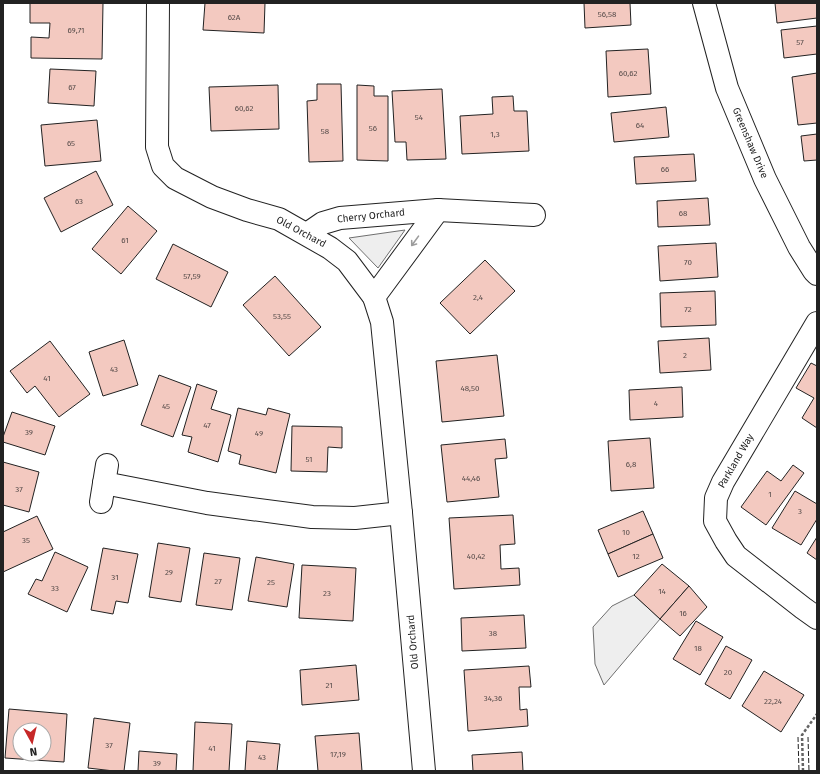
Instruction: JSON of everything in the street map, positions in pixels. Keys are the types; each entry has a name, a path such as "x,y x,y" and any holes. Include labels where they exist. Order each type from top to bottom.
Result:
{"street":[{"name":"Old Orchard","path":"158,3 157,147 163,166 175,178 212,197 246,210 279,219 330,248 347,262 374,297 382,322 424,771"},
{"name":"Greenshaw Drive","path":"704,3 727,88 765,179 799,247 817,274"},
{"name":"Cherry Orchard","path":"307,234 323,223 340,218 438,210 534,215"},
{"path":"374,297 438,210"},
{"name":"Parkland Way","path":"817,323 723,482 716,498 715,521 736,556 817,618"},
{"path":"104,483 207,503 312,517 355,518 401,513"}],"path":[{"path":"803,771 802,735 817,714"}],"shaded area":[{"path":"405,230 378,268 349,238"},
{"path":"634,595 660,619 604,685 595,664 593,627 612,606"}],"building":[{"path":"30,3 103,3 102,59 31,58 31,37 49,38 50,23 30,23"},
{"path":"205,3 265,3 264,33 203,30"},
{"path":"584,3 630,3 631,25 585,28"},
{"path":"775,3 817,3 817,18 777,23"},
{"path":"817,26 817,54 784,58 781,30"},
{"path":"648,49 651,94 608,97 606,51"},
{"path":"50,69 96,71 94,106 48,103"},
{"path":"817,73 817,123 798,125 792,77"},
{"path":"317,84 341,84 343,161 309,162 307,101 317,100"},
{"path":"278,85 279,129 211,131 209,87"},
{"path":"357,85 374,86 374,96 388,96 388,161 357,160"},
{"path":"442,89 446,159 407,160 406,142 395,142 392,91"},
{"path":"513,96 514,111 527,111 529,151 462,154 460,116 493,114 492,97"},
{"path":"666,107 669,137 614,142 611,113"},
{"path":"97,120 101,161 45,166 41,125"},
{"path":"817,134 817,160 804,161 801,136"},
{"path":"694,154 696,181 636,184 634,157"},
{"path":"96,171 113,205 61,232 44,198"},
{"path":"708,198 710,225 658,227 657,201"},
{"path":"128,206 157,231 121,274 92,249"},
{"path":"716,243 718,277 660,281 658,246"},
{"path":"173,244 228,272 211,307 156,279"},
{"path":"485,260 515,291 470,334 440,303"},
{"path":"275,276 321,327 289,356 243,305"},
{"path":"715,291 716,325 661,327 660,293"},
{"path":"709,338 711,370 660,373 658,341"},
{"path":"124,340 138,385 103,396 89,352"},
{"path":"50,341 90,394 59,417 35,386 27,393 10,371"},
{"path":"497,355 504,416 442,422 436,361"},
{"path":"811,363 817,366 817,428 802,418 814,398 796,388"},
{"path":"159,375 191,387 173,437 141,425"},
{"path":"197,384 217,391 211,409 231,415 218,462 188,452 192,437 182,435"},
{"path":"682,387 683,417 630,420 629,390"},
{"path":"238,408 266,415 268,408 290,414 276,473 239,464 241,455 228,451"},
{"path":"12,412 55,426 45,455 3,442 3,437"},
{"path":"292,426 342,427 342,448 328,447 327,472 291,471"},
{"path":"650,438 654,488 611,491 608,441"},
{"path":"505,439 507,458 495,459 499,497 447,502 441,445"},
{"path":"3,462 39,472 29,512 3,505"},
{"path":"793,465 804,473 766,525 741,507 767,471 781,481"},
{"path":"795,491 817,504 817,519 801,545 772,528"},
{"path":"643,511 653,534 608,554 598,530"},
{"path":"513,515 515,544 500,545 501,569 519,568 520,585 454,589 449,518"},
{"path":"37,516 53,549 3,572 3,532"},
{"path":"653,534 663,558 618,577 608,554"},
{"path":"817,537 817,560 807,553"},
{"path":"158,543 190,548 181,602 149,597"},
{"path":"103,548 138,554 128,603 116,601 113,614 91,610"},
{"path":"55,552 88,567 67,612 28,594 36,579 42,581"},
{"path":"204,553 240,558 232,610 196,605"},
{"path":"256,557 294,564 287,607 248,601"},
{"path":"662,564 689,586 660,619 634,595"},
{"path":"302,565 356,568 353,621 299,618"},
{"path":"689,586 707,607 680,636 660,619"},
{"path":"524,615 526,648 462,651 461,618"},
{"path":"696,621 723,637 700,675 673,659"},
{"path":"726,646 752,660 730,699 705,684"},
{"path":"356,665 359,700 302,705 300,670"},
{"path":"529,666 531,687 519,687 520,710 527,709 528,726 468,731 464,670"},
{"path":"764,671 804,695 781,732 742,706"},
{"path":"9,709 67,714 64,762 52,761 52,722 12,722 12,758 5,758"},
{"path":"94,718 130,723 124,771 88,768"},
{"path":"195,722 232,724 229,771 193,771"},
{"path":"359,733 362,771 318,771 315,736"},
{"path":"247,741 280,744 277,771 245,771"},
{"path":"139,751 177,754 176,771 138,771"},
{"path":"522,752 523,771 473,771 472,755"}],"fence":[{"path":"798,737 799,771"},
{"path":"808,737 809,771"}]}
